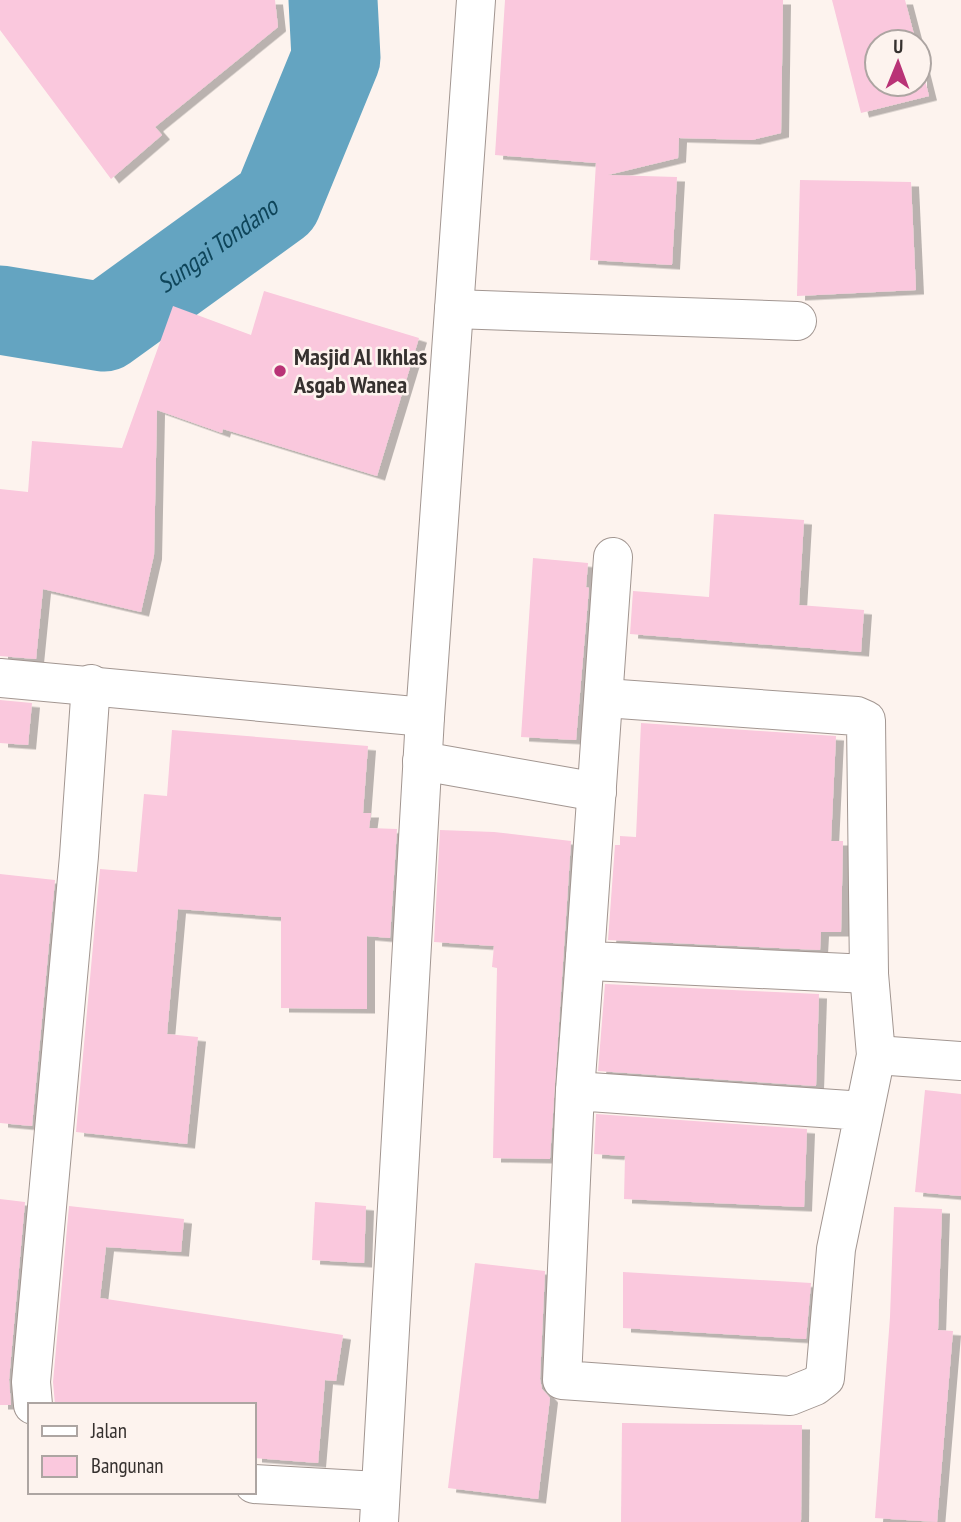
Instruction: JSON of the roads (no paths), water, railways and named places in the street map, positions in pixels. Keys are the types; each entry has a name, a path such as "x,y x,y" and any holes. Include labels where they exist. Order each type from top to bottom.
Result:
{"street":[{"path":"256,1484 379,1507 422,761 476,0"},
{"path":"454,309 797,321"},
{"path":"605,698 858,716 866,720 869,974 876,1055 836,1249 825,1378 790,1396 562,1380 575,1091 613,556"},
{"path":"0,678 91,684 425,717"},
{"path":"33,1403 31,1382 79,856 91,684"},
{"path":"422,761 597,792"},
{"path":"585,957 590,961 869,974"},
{"path":"876,1055 961,1061"},
{"path":"575,1091 864,1111"}],"waterway":[{"name":"Sungai Tondano","path":"0,310 104,327 277,202 336,58 333,0"}],"place":[{"name":"Masjid Al Ikhlas Asgab Wanea","path":"280,371"}]}
